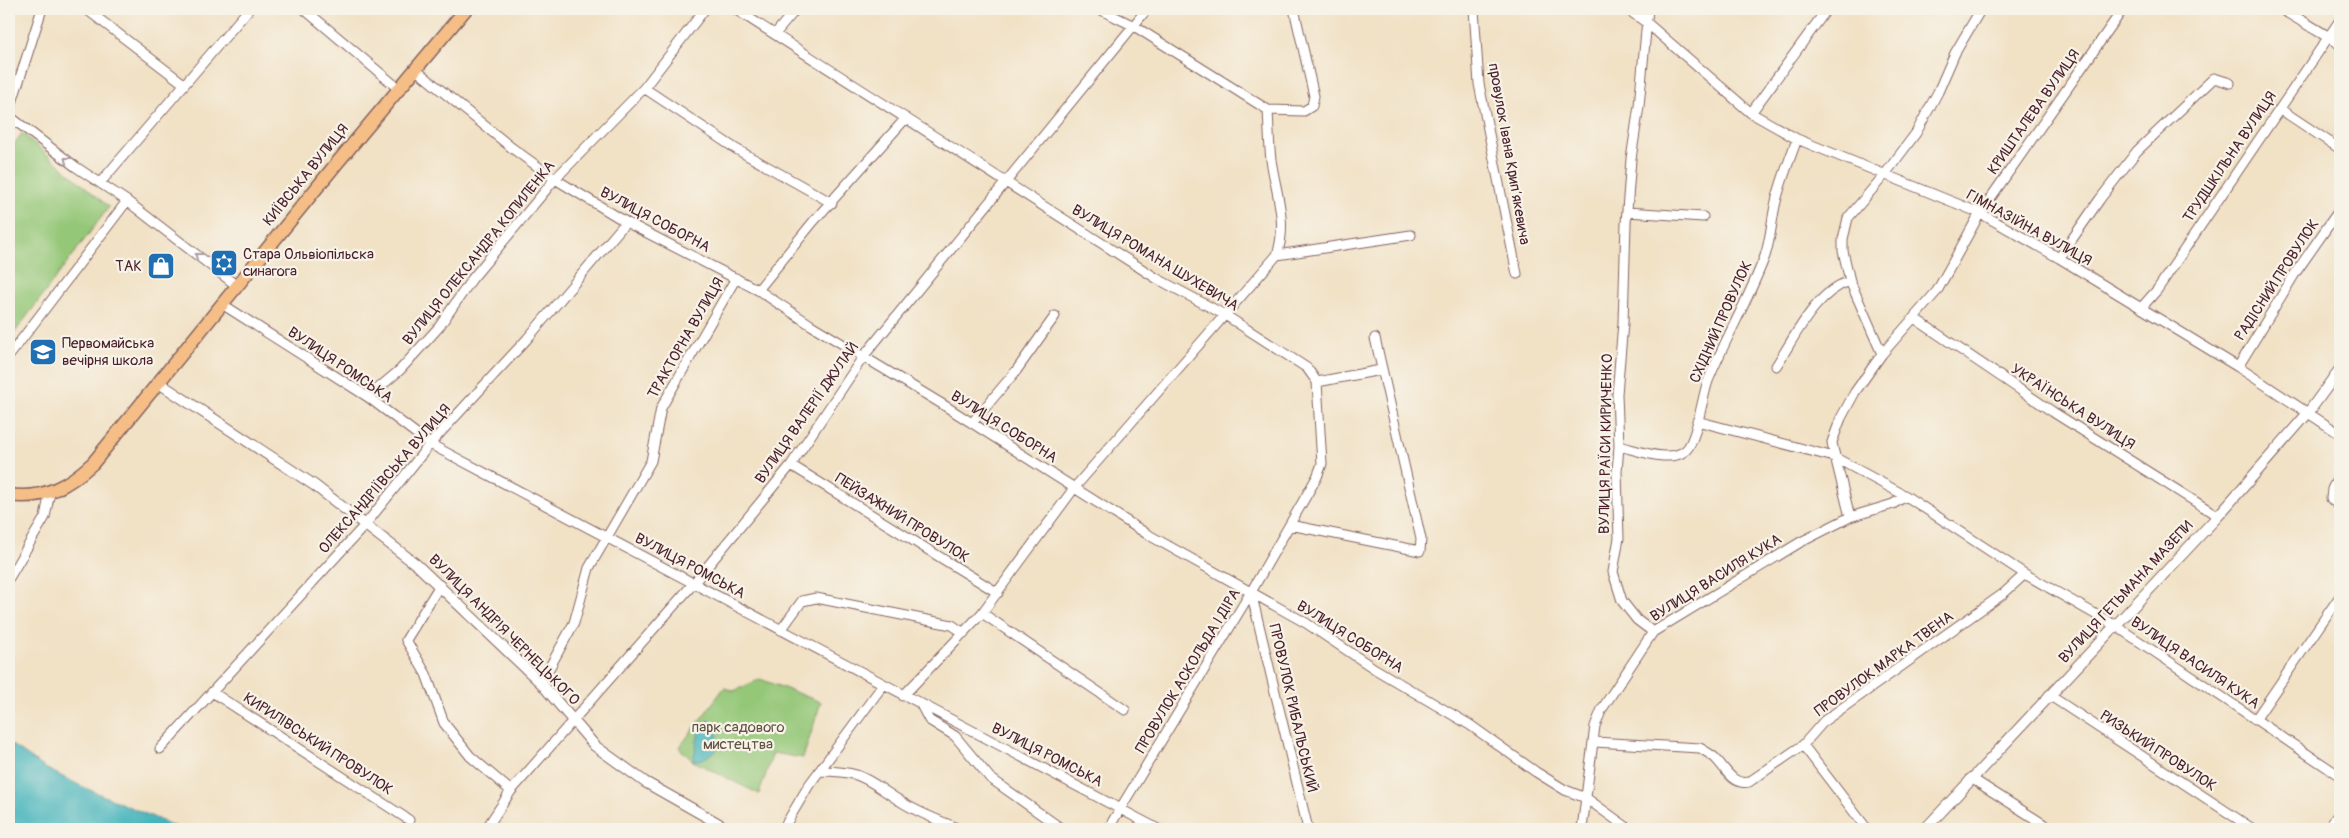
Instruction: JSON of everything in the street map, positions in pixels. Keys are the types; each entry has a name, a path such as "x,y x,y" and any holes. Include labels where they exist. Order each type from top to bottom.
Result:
{"main road":[{"name":"КИЇВСЬКА ВУЛИЦЯ","path":"9,495 20,496 50,492 74,481 93,463 466,9"}],"street":[{"path":"42,9 9,114 100,183 127,201 237,286"},
{"path":"86,9 184,84"},
{"path":"100,183 249,9"},
{"path":"304,9 399,89"},
{"name":"ВУЛИЦЯ ОЛЕКСАНДРА КОПИЛЕНКА","path":"368,397 400,370 439,327 472,279 555,179 644,88 705,9"},
{"name":"ВУЛИЦЯ РОМАНА ШУХЕВИЧА","path":"735,9 1156,278 1225,315 1307,368 1317,382"},
{"path":"775,34 796,9"},
{"path":"1099,9 1134,26 1268,110 1304,111 1312,106 1314,96 1294,9"},
{"name":"ВУЛИЦЯ ВАЛЕРІЇ ДЖУЛАЙ","path":"486,829 511,790 693,584 792,465 863,357 1147,9"},
{"name":"провулок Івана Крипʼякевича","path":"1474,9 1479,84 1517,274"},
{"name":"ГІМНАЗІЙНА ВУЛИЦЯ","path":"1627,9 1647,23 1751,113 1797,139 1886,173 1980,213 2059,258 2238,367 2340,434"},
{"name":"ВУЛИЦЯ РАЇСИ КИРИЧЕНКО","path":"1648,9 1627,212 1623,323 1617,394 1619,446 1617,472 1618,538 1613,572 1622,602 1637,620 1654,632"},
{"path":"1751,113 1827,9"},
{"path":"1882,354 1850,281 1843,251 1843,239 1848,218 1886,173 1916,133 1938,92 1955,52 1981,9"},
{"name":"КРИШТАЛЕВА ВУЛИЦЯ","path":"1850,517 1834,457 1832,442 1841,418 1882,354 1937,291 1980,213 2123,9"},
{"path":"2282,9 2340,44"},
{"name":"ТРУДШКІЛЬНА ВУЛИЦЯ","path":"2141,308 2157,290 2340,20"},
{"name":"ВУЛИЦЯ СОБОРНА","path":"415,69 512,148 555,179 626,222 758,290 1147,534 1306,624 1376,669 1470,725 1559,786 1586,798 1629,829"},
{"path":"2059,258 2100,199 2137,151 2214,78 2230,83"},
{"path":"644,88 736,149 832,203"},
{"path":"2280,109 2340,149"},
{"path":"903,696 982,613 1074,487 1277,255 1281,242 1283,219 1271,160 1268,110"},
{"path":"758,290 813,222 906,118"},
{"name":"СХІДНИЙ ПРОВУЛОК","path":"1619,446 1659,455 1680,453 1692,442 1708,382 1772,234 1774,212 1780,187 1797,139"},
{"path":"9,356 127,201"},
{"name":"РАДІСНИЙ ПРОВУЛОК","path":"2238,367 2296,272 2340,208"},
{"path":"1627,212 1703,217"},
{"name":"ОЛЕКСАНДРІЇВСЬКА ВУЛИЦЯ","path":"160,749 365,525 430,444 527,339 626,222"},
{"path":"1277,255 1411,235"},
{"name":"ТРАКТОРНА ВУЛИЦЯ","path":"541,683 574,623 588,568 651,461 660,408 736,278"},
{"path":"1776,366 1827,293 1840,284 1850,281"},
{"name":"ВУЛИЦЯ РОМСЬКА","path":"222,304 368,397 430,444 903,696 919,702 929,710 1158,829"},
{"path":"972,423 1016,371 1055,316"},
{"name":"УКРАЇНСЬКА ВУЛИЦЯ","path":"1914,318 2053,412 2218,516"},
{"path":"1375,338 1421,539 1420,551 1290,525 1322,464 1317,382 1381,370"},
{"name":"ВУЛИЦЯ ГЕТЬМАНА МАЗЕПИ","path":"1925,829 2218,516 2308,414 2340,369"},
{"name":"ВУЛИЦЯ АНДРІЯ ЧЕРНЕЦЬКОГО","path":"159,383 314,485 440,585 541,683 556,703 573,719 595,746 645,782 728,829"},
{"name":"ВУЛИЦЯ ВАСИЛЯ КУКА","path":"1697,421 1834,457 1906,496 2026,574 2116,626 2340,776"},
{"name":"ПЕЙЗАЖНИЙ ПРОВУЛОК","path":"792,465 998,593"},
{"path":"2340,474 2332,489 2332,498 2340,507"},
{"path":"9,578 45,517 50,492"},
{"name":"ВУЛИЦЯ ВАСИЛЯ КУКА","path":"1582,829 1595,726 1602,709 1654,632 1799,543 1850,517 1893,504 1906,496"},
{"name":"ПРОВУЛОК АСКОЛЬДА І ДІРА","path":"1108,829 1290,525"},
{"name":"ПРОВУЛОК МАРКА ТВЕНА","path":"1594,742 1700,748 1714,758 1735,781 1743,784 1749,782 1802,745 1824,720 1995,600 2026,574"},
{"path":"440,585 406,640 426,674 444,723 470,756 511,790"},
{"name":"ПРОВУЛОК РИБАЛЬСЬКИЙ","path":"1251,592 1308,829"},
{"path":"2256,720 2340,596"},
{"path":"781,630 802,600 816,598 952,625 964,633"},
{"path":"982,613 1124,710"},
{"path":"783,829 819,771 883,685"},
{"name":"КИРИЛІВСЬКИЙ ПРОВУЛОК","path":"212,692 409,820"},
{"name":"РИЗЬКИЙ ПРОВУЛОК","path":"2049,695 2253,829"},
{"path":"919,702 929,720 954,736 990,778 1062,829"},
{"path":"1802,745 1867,829"},
{"path":"819,771 846,771 864,776 901,802 960,829"},
{"path":"1971,778 2051,829"},
{"path":"2327,829 2340,812"}],"green space":[{"path":"22,133 109,207 9,340 9,152"},
{"name":"парк садового мистецтва","path":"760,679 821,702 803,758 773,753 759,794 693,761 679,748 724,688 734,691"}],"water":[{"path":"709,720 718,729 716,751 703,759 693,761 700,726"},
{"path":"9,743 45,768 81,786 181,829 9,829"}],"place":[{"name":"Стара Ольвіопільска синагога","path":"224,263"},
{"name":"ТАК","path":"161,266"},
{"name":"Первомайська вечірня школа","path":"43,352"}]}
